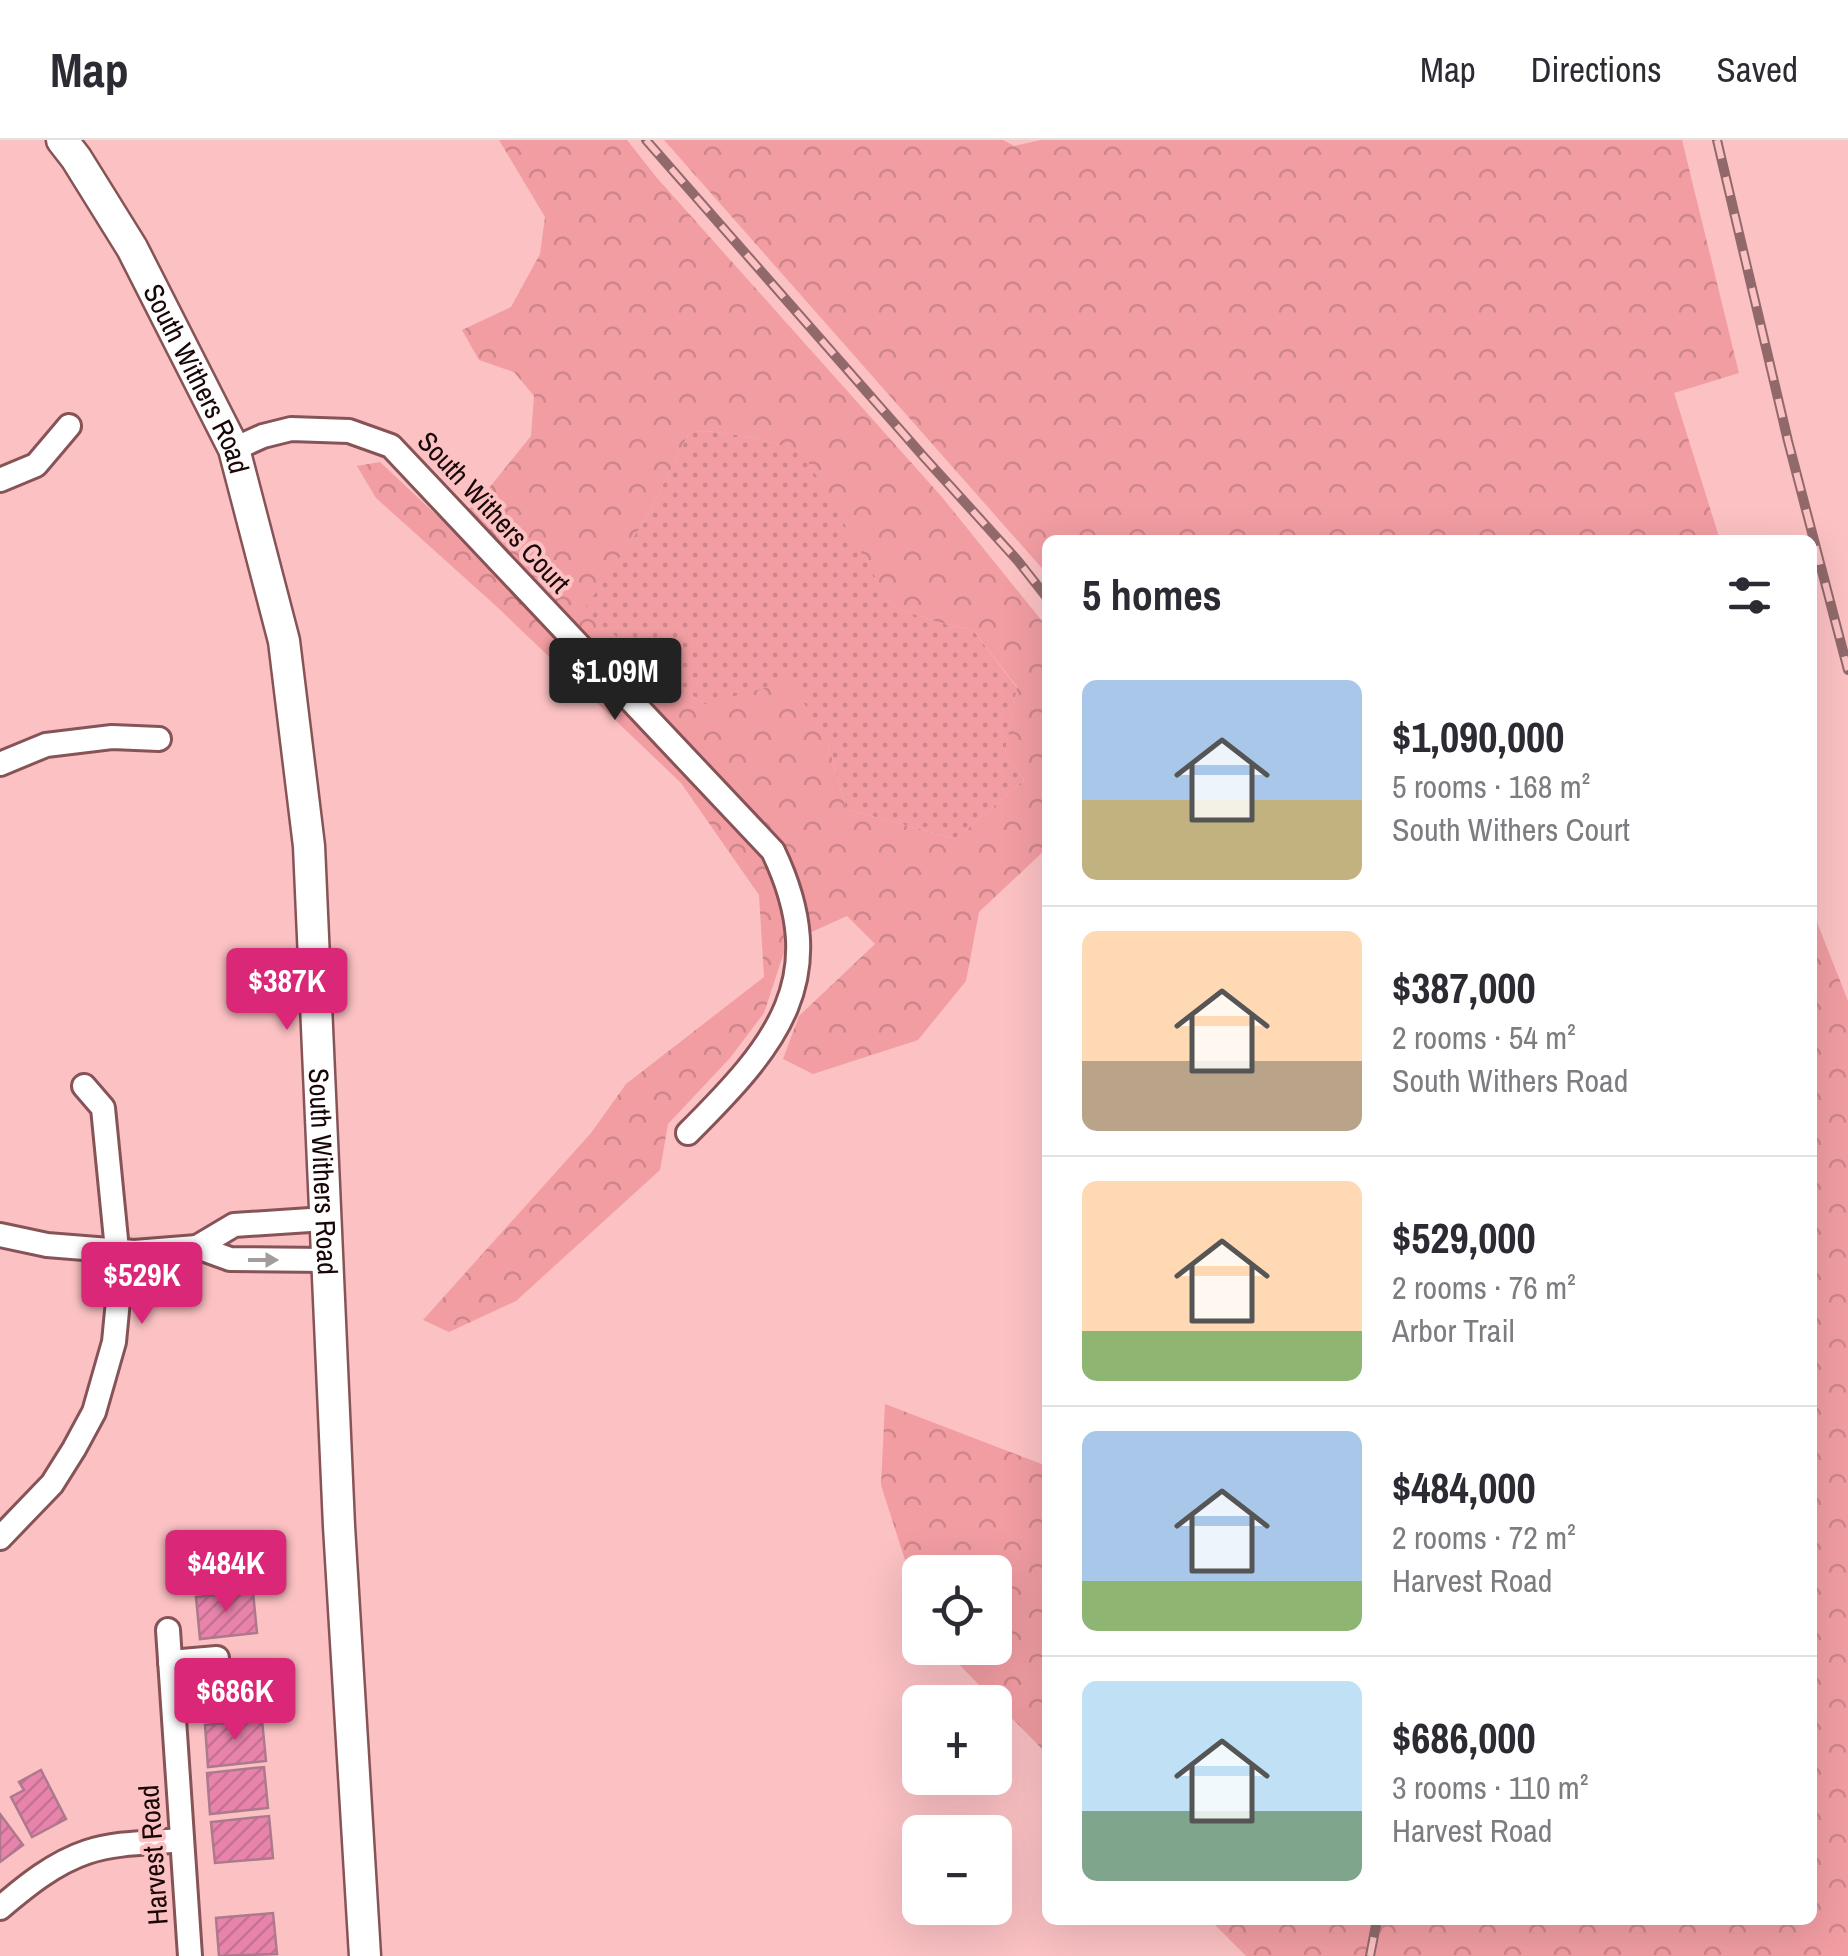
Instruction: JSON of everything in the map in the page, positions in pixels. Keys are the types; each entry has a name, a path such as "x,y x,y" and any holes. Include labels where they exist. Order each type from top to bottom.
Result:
{"main road":[{"name":"South Withers Road","path":"62,140 132,248 234,449 284,640 308,846 338,1526 365,1956"}],"street":[{"path":"0,480 36,465 70,426"},
{"name":"South Withers Court","path":"234,449 291,429 350,431 391,446 773,851 794,908 800,950 798,973 782,1019 754,1063 688,1134"},
{"path":"0,764 46,746 112,736 159,739"},
{"path":"0,1538 52,1484 94,1412 114,1342 120,1280 102,1108 84,1086"},
{"path":"197,1247 234,1225 325,1218"},
{"path":"0,1235 47,1245 134,1252 197,1247 230,1259 327,1260"},
{"name":"Harvest Road","path":"168,1630 190,1956"},
{"path":"170,1662 217,1658"},
{"path":"0,1908 54,1868 87,1852 182,1840"}],"green space":[{"path":"499,140 627,140 941,496 1042,621 1042,853 979,912 966,981 918,1040 813,1074 783,1059 799,1016 875,944 847,916 787,943 764,1013 730,1058 668,1124 660,1170 516,1301 449,1332 423,1320 591,1133 626,1084 764,977 759,895 681,783 495,605 376,498 357,466 380,462 447,525 477,503 531,436 534,396 514,372 479,360 462,330 511,307 540,254 545,217","holes":["690,431 748,437 803,453 893,607 973,630 1017,687 1005,753 1024,780 956,839 846,809 828,744 791,681 704,704 583,611 644,522"]},
{"path":"664,140 1003,140 1014,146 1041,140 1682,140 1739,373 1674,393 1718,535 1042,535 1042,568"},
{"path":"690,431 748,437 804,453 893,607 973,630 1017,688 1005,753 1024,780 956,839 846,809 828,744 704,704 582,611 644,522"},
{"path":"1817,922 1848,1001 1848,1956 1246,1956 1215,1925 1817,1925"},
{"path":"885,1404 1042,1464 1042,1749 1012,1718 1012,1685 979,1685 960,1665 1012,1665 1012,1555 903,1555 881,1485"}],"building":[{"path":"253,1592 257,1633 200,1639 196,1597"},
{"path":"259,1669 262,1711 205,1716 201,1675"},
{"path":"262,1720 266,1761 208,1767 205,1725"},
{"path":"264,1767 268,1808 210,1814 207,1773"},
{"path":"41,1770 66,1819 32,1837 11,1797 24,1790 19,1782"},
{"path":"0,1814 23,1845 0,1862"},
{"path":"269,1816 273,1858 215,1863 211,1822"},
{"path":"273,1913 277,1954 219,1956 216,1918"}],"railway":[{"path":"646,140 1042,591"},
{"path":"1717,140 1813,535"},
{"path":"1817,552 1848,670"},
{"path":"1370,1956 1376,1925"}]}
